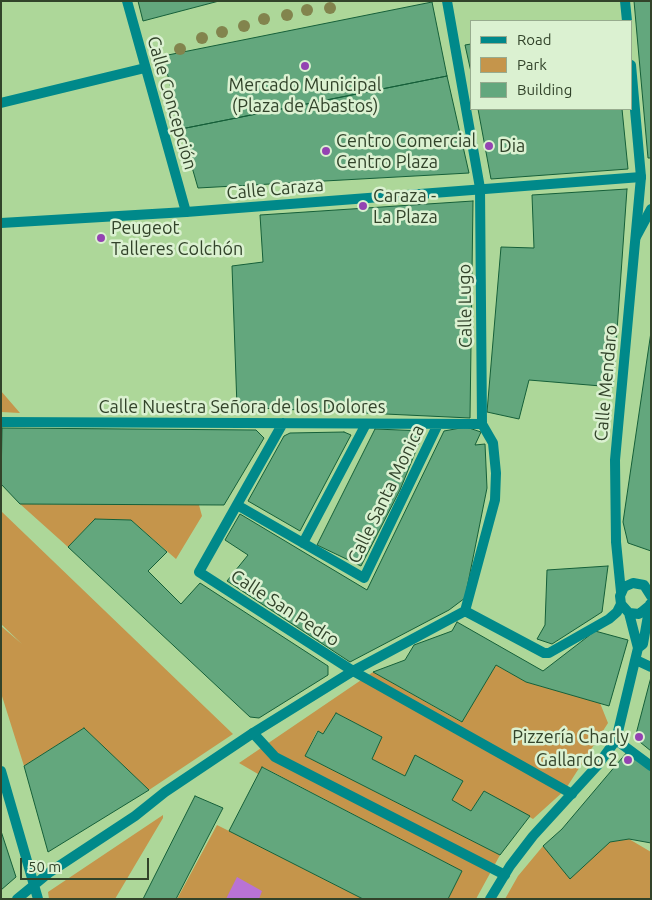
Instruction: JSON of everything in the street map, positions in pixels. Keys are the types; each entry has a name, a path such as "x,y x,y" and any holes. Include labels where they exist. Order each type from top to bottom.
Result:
{"street":[{"name":"Calle Concepción","path":"127,1 186,212"},
{"name":"Calle Lugo","path":"447,1 480,188 482,424"},
{"path":"625,1 627,20"},
{"path":"1,103 145,68"},
{"name":"Calle Mendaro","path":"621,592 616,542 615,460 641,177 632,76"},
{"name":"Calle Caraza","path":"1,223 186,212 641,177"},
{"path":"636,236 651,209"},
{"name":"Calle Nuestra Señora de los Dolores","path":"1,422 482,424"},
{"path":"283,424 237,505 303,543 366,424"},
{"name":"Calle Santa Monica","path":"303,543 364,578 438,424"},
{"path":"16,899 33,884 135,816 165,792 253,733 353,671 465,611 495,500 496,473 493,443 482,424"},
{"name":"Calle San Pedro","path":"237,505 199,572 353,671 572,794"},
{"path":"465,611 544,652 550,653 609,619 617,612 621,604 621,592 628,584 639,583 648,588 650,601 643,644 638,648"},
{"path":"629,613 639,614 650,601"},
{"path":"490,899 533,836 572,794 616,740 638,648 629,613 621,604"},
{"path":"636,660 651,667"},
{"path":"253,733 275,757 505,875"},
{"path":"616,740 651,766"},
{"path":"1,771 38,899"}],"green space":[{"path":"1,391 20,413 1,412"},
{"path":"20,504 199,505 202,516 176,559 131,520 95,519 68,547"},
{"path":"1,511 233,734 149,790 84,728 24,766 1,693 1,626 22,644 1,624"},
{"path":"496,665 526,682 600,703 608,723 565,790 533,819 484,791 471,811 452,800 463,781 415,756 405,776 372,759 382,737 336,713 323,734 317,731 305,756 500,855 476,899 448,899 462,871 263,767 258,774 239,763 373,672 461,722"},
{"path":"163,815 115,899 49,899 48,892"},
{"path":"217,825 229,831 363,899 177,899"},
{"path":"629,839 651,852 651,899 505,899 518,876 543,846 570,878 610,842"}],"shaded area":[{"path":"237,877 262,891 259,899 226,899"}],"building":[{"path":"138,1 219,1 143,21"},
{"path":"634,1 651,1 651,158 648,158"},
{"name":"Mercado Municipal (Plaza de Abastos)","path":"432,2 447,76 181,129 163,56"},
{"path":"470,44 470,68 465,45"},
{"name":"Centro Comercial Centro Plaza","path":"447,76 469,173 198,188 181,129"},
{"path":"478,110 622,110 628,169 491,179"},
{"path":"627,189 613,387 529,380 519,419 487,412 501,247 534,248 532,195"},
{"path":"473,201 470,418 237,407 232,266 263,262 260,215"},
{"path":"651,332 651,551 628,543 623,522"},
{"path":"466,427 481,432 475,445 485,444 487,488 465,598 449,610 350,662 227,581 248,555 225,540 240,514 367,590 444,431"},
{"path":"2,428 256,430 264,438 224,505 20,504 1,484"},
{"path":"375,429 424,431 400,490 361,566 317,545"},
{"path":"344,432 351,435 300,531 248,501 284,436 290,433"},
{"path":"95,519 131,520 167,552 148,571 181,604 200,583 328,666 328,675 259,718 250,717 68,547"},
{"path":"608,566 602,612 552,644 537,639 545,625 547,570"},
{"path":"457,622 543,671 595,631 628,640 609,706 526,682 496,665 462,722 373,672 405,660 414,645 452,631"},
{"path":"651,677 651,751 635,738"},
{"path":"336,713 382,737 372,759 405,776 415,755 463,781 452,800 471,811 484,791 530,816 500,855 305,756 318,731 323,734"},
{"path":"84,728 149,790 48,852 24,766"},
{"path":"628,751 651,771 651,843 629,839 610,842 570,879 543,846 562,829"},
{"path":"262,767 462,871 448,899 363,899 229,831"},
{"path":"195,796 223,808 176,899 143,899"},
{"path":"1,831 16,877 1,890"}],"place":[{"name":"Mercado Municipal (Plaza de Abastos)","path":"305,66"},
{"name":"Dia","path":"489,146"},
{"name":"Centro Comercial Centro Plaza","path":"326,151"},
{"name":"Caraza - La Plaza","path":"363,206"},
{"name":"Peugeot Talleres Colchón","path":"101,238"},
{"name":"Pizzería Charly","path":"639,737"},
{"name":"Gallardo 2","path":"628,760"}]}
